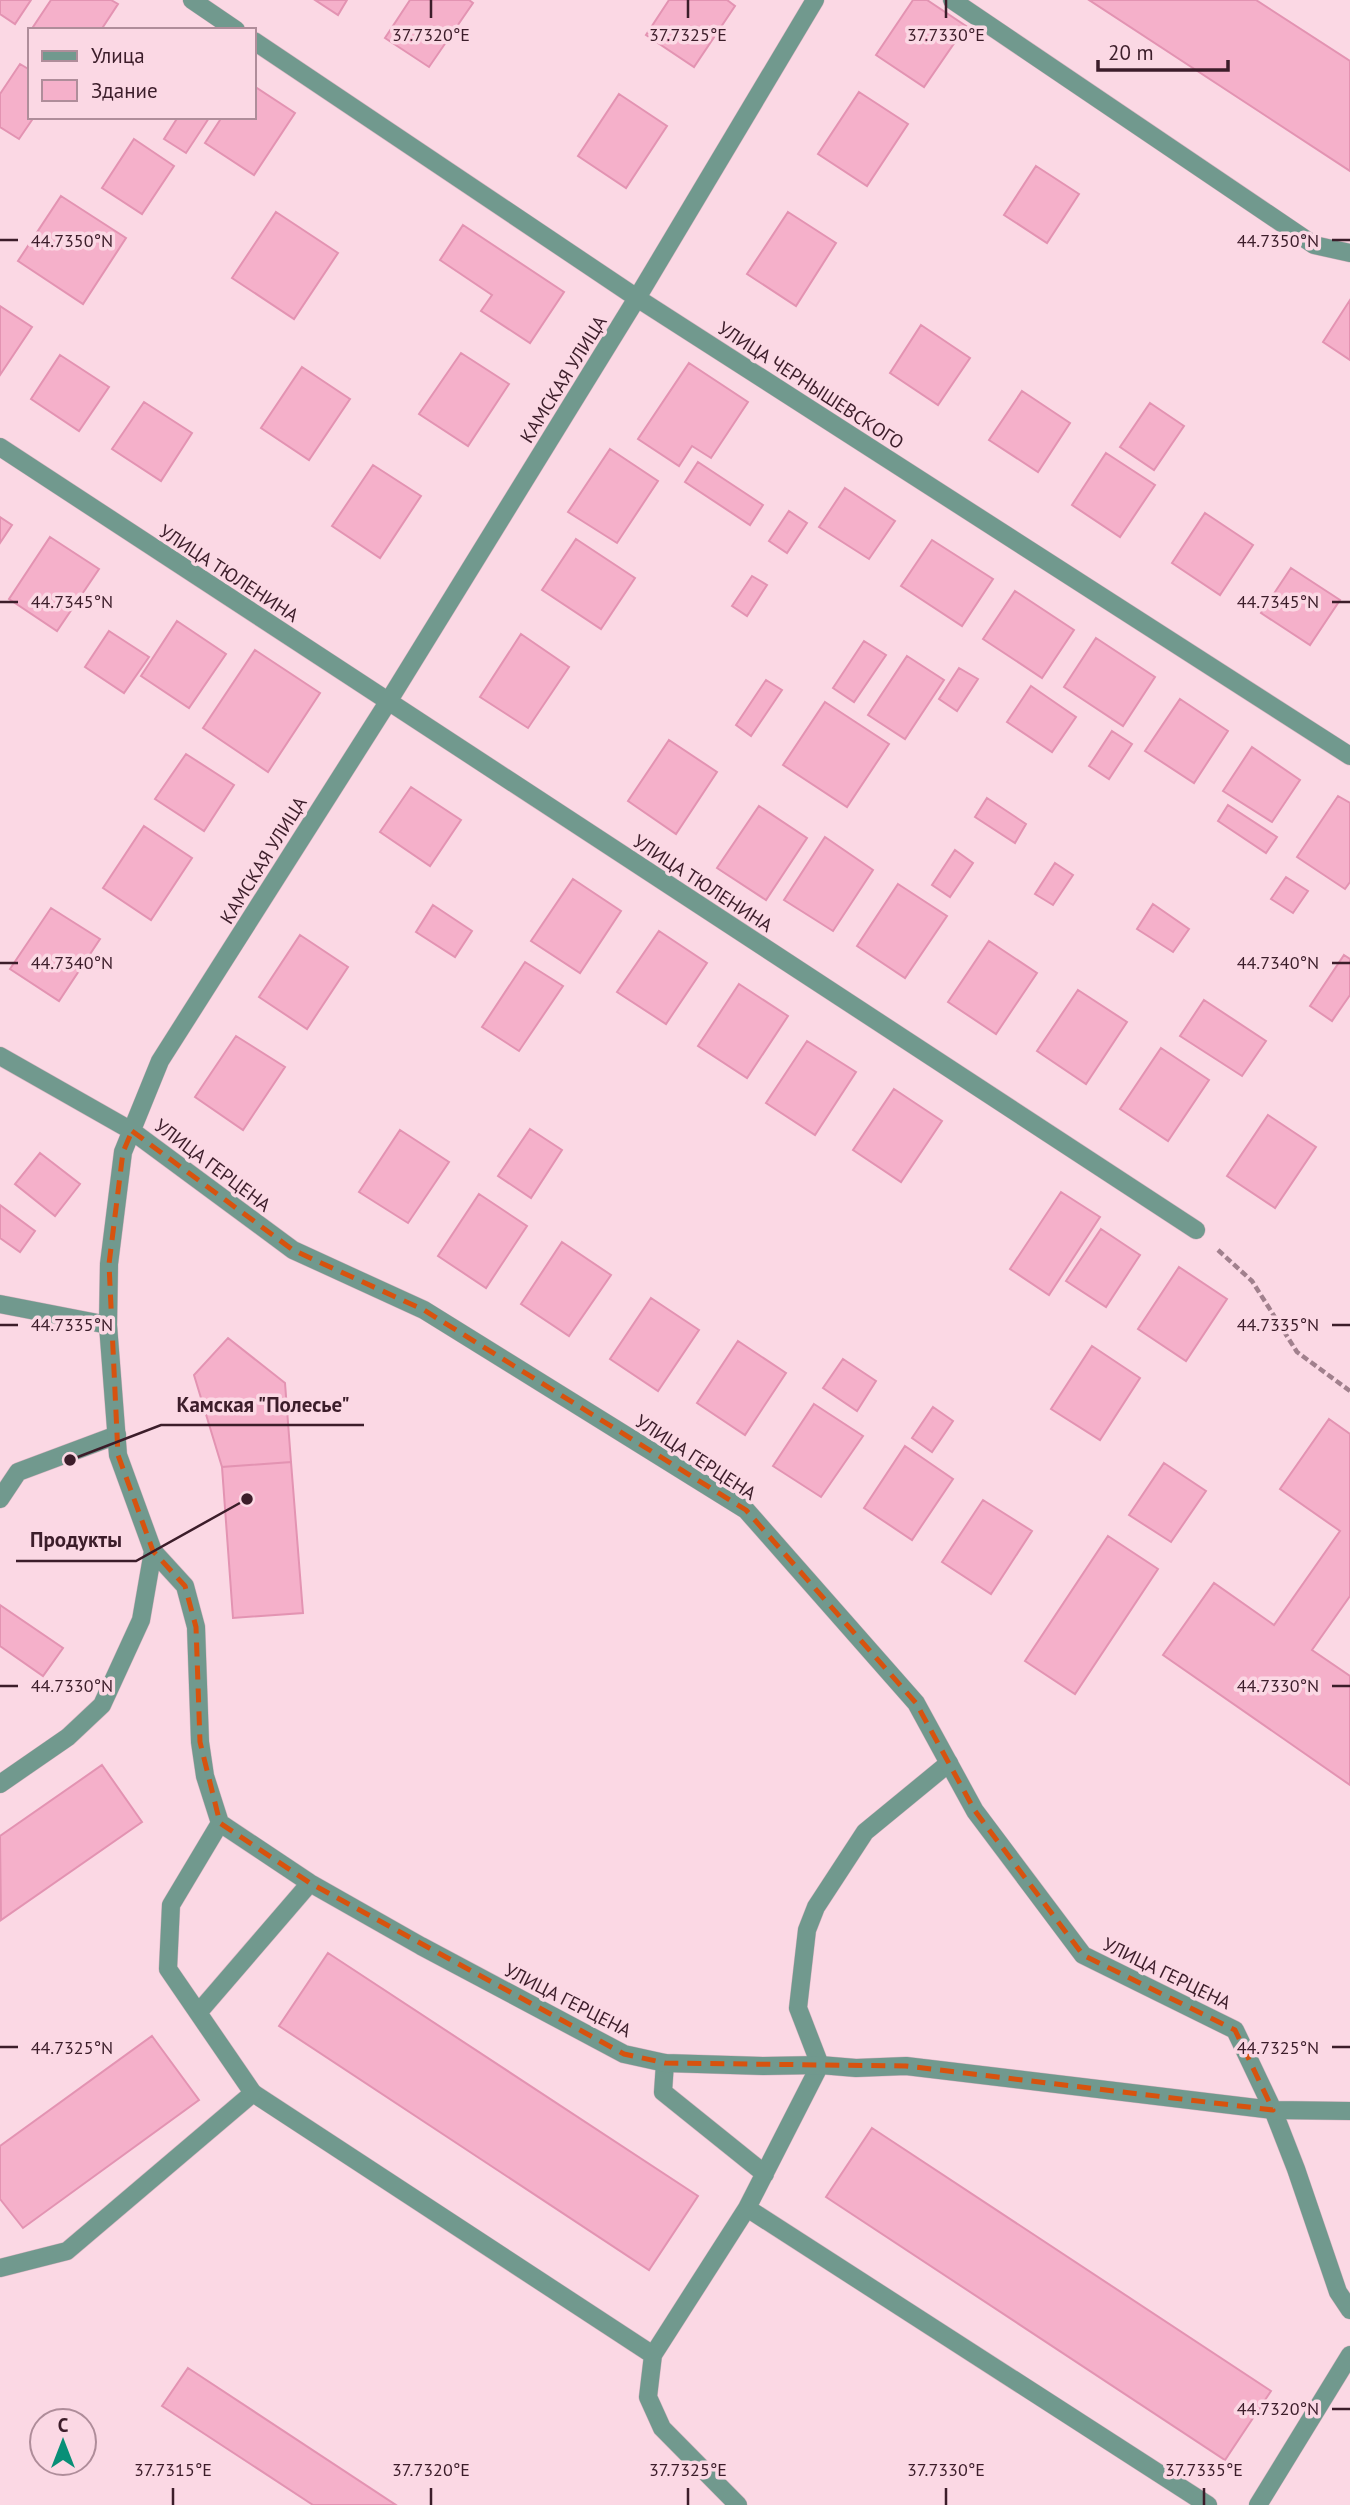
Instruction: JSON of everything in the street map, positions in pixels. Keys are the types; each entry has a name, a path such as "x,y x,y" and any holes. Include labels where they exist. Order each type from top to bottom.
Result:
{"street":[{"path":"192,0 233,28"},
{"name":"КАМСКАЯ УЛИЦА","path":"0,1784 68,1737 102,1705 141,1620 153,1551 118,1455 108,1325 109,1264 123,1152 160,1061 388,702 637,298 815,0"},
{"path":"952,0 1314,245 1350,253"},
{"name":"УЛИЦА ЧЕРНЫШЕВСКОГО","path":"256,42 637,298 1350,756"},
{"name":"УЛИЦА ТЮЛЕНИНА","path":"0,447 1196,1230"},
{"name":"УЛИЦА ГЕРЦЕНА","path":"0,1056 132,1131 293,1250 424,1310 746,1510 916,1703 975,1811 1083,1955 1235,2030 1273,2110"},
{"path":"0,1304 108,1325"},
{"path":"0,1499 18,1472 117,1435"},
{"path":"153,1551 185,1586 196,1627 200,1742 205,1776 220,1823 171,1905 168,1969 253,2093 653,2355"},
{"path":"738,2505 662,2428 648,2397 653,2355 747,2208 820,2065 798,2008 807,1930 816,1907 865,1832 949,1763"},
{"name":"УЛИЦА ГЕРЦЕНА","path":"220,1823 310,1883 432,1953 624,2054 665,2063 856,2068 906,2066 1273,2110 1350,2111"},
{"path":"198,2013 310,1883"},
{"path":"665,2063 663,2092 765,2174"},
{"path":"0,2268 66,2250 253,2093"},
{"path":"1273,2110 1338,2292 1350,2310"},
{"path":"747,2208 1208,2505"},
{"path":"1258,2505 1350,2355"}],"path":[{"path":"1196,1230 1252,1281 1297,1352 1350,1391"}],"highlighted area":[{"path":"132,1131 293,1250 424,1310 746,1510 916,1703 975,1811 1083,1955 1235,2030 1273,2110 906,2066 665,2063 624,2054 310,1883 220,1823 200,1742 196,1627 185,1586 153,1551 118,1455 109,1264 123,1152"}],"building":[{"path":"0,0 31,0 15,24 0,14"},
{"path":"51,0 111,0 118,4 102,28 32,28"},
{"path":"315,0 347,0 338,15"},
{"path":"410,0 469,0 473,3 429,67 385,38"},
{"path":"669,0 727,0 735,6 694,67 646,35"},
{"path":"913,0 927,0 966,26 924,87 876,55"},
{"path":"1089,0 1256,0 1350,61 1350,171"},
{"path":"20,64 28,69 28,119 33,119 19,139 0,127 0,94"},
{"path":"256,87 295,113 254,175 205,143 221,119 256,119"},
{"path":"859,92 908,124 867,186 818,154"},
{"path":"619,94 667,126 626,188 578,156"},
{"path":"177,119 208,119 186,153 164,139"},
{"path":"134,139 174,166 142,214 102,188"},
{"path":"1036,166 1079,194 1047,243 1004,215"},
{"path":"61,196 126,238 83,304 18,261"},
{"path":"276,212 338,253 294,319 232,278"},
{"path":"788,212 836,243 796,306 747,274"},
{"path":"463,225 564,292 530,343 481,311 492,295 440,260"},
{"path":"1350,300 1350,360 1323,342"},
{"path":"0,306 32,327 0,375"},
{"path":"921,325 970,358 938,405 890,373"},
{"path":"461,353 509,384 468,446 419,414"},
{"path":"60,355 109,387 79,431 31,399"},
{"path":"689,363 748,402 711,458 692,446 679,466 638,439"},
{"path":"302,367 350,399 309,460 261,428"},
{"path":"1022,391 1070,423 1038,472 989,440"},
{"path":"144,402 192,433 161,481 112,449"},
{"path":"1150,403 1184,426 1154,470 1120,447"},
{"path":"610,449 658,481 617,543 568,512"},
{"path":"1106,453 1155,485 1120,537 1072,505"},
{"path":"698,462 763,505 750,525 685,482"},
{"path":"373,465 421,496 380,558 332,526"},
{"path":"845,488 895,521 869,559 819,527"},
{"path":"789,511 807,523 787,553 769,541"},
{"path":"1205,513 1253,545 1220,595 1172,563"},
{"path":"0,517 12,525 0,543"},
{"path":"50,537 99,569 57,631 9,599"},
{"path":"576,539 635,578 601,629 542,590"},
{"path":"932,540 993,579 962,626 901,586"},
{"path":"1291,568 1340,600 1310,645 1261,613"},
{"path":"752,576 767,585 747,616 732,606"},
{"path":"1015,591 1074,630 1042,678 983,639"},
{"path":"177,621 226,654 189,708 141,676"},
{"path":"109,631 149,657 124,693 85,667"},
{"path":"521,634 569,667 528,728 480,697"},
{"path":"1096,638 1155,677 1123,726 1064,687"},
{"path":"864,641 886,655 854,702 833,688"},
{"path":"255,650 320,693 268,772 203,728"},
{"path":"907,656 944,680 905,739 868,715"},
{"path":"959,668 978,679 957,711 939,699"},
{"path":"766,680 782,690 751,736 736,725"},
{"path":"1031,686 1076,717 1052,752 1007,722"},
{"path":"1180,699 1228,731 1194,783 1145,751"},
{"path":"825,702 889,744 847,807 783,765"},
{"path":"1112,731 1132,744 1109,779 1089,766"},
{"path":"669,740 717,772 676,834 628,801"},
{"path":"1252,747 1300,780 1272,822 1223,791"},
{"path":"186,754 234,785 204,831 155,799"},
{"path":"411,787 461,820 430,866 380,832"},
{"path":"1338,796 1350,803 1350,882 1345,889 1297,857"},
{"path":"987,798 1026,824 1015,843 975,817"},
{"path":"1228,805 1277,837 1266,853 1218,821"},
{"path":"759,806 807,838 766,900 717,868"},
{"path":"144,826 192,858 151,920 103,888"},
{"path":"825,837 873,870 833,931 784,900"},
{"path":"955,850 973,863 950,897 932,885"},
{"path":"1055,863 1073,875 1053,905 1035,894"},
{"path":"1286,877 1308,891 1293,913 1271,899"},
{"path":"573,879 621,911 580,973 531,941"},
{"path":"898,884 947,916 905,978 857,946"},
{"path":"1153,904 1189,929 1173,952 1137,929"},
{"path":"433,905 472,931 455,957 416,932"},
{"path":"51,908 100,939 59,1001 10,969"},
{"path":"659,931 707,963 666,1024 617,992"},
{"path":"300,935 348,967 307,1029 259,997"},
{"path":"989,941 1037,973 996,1034 948,1002"},
{"path":"1344,955 1350,959 1350,995 1332,1021 1310,1006"},
{"path":"525,962 563,986 519,1051 482,1027"},
{"path":"739,984 788,1016 747,1078 698,1046"},
{"path":"1078,990 1127,1022 1086,1084 1037,1051"},
{"path":"1204,1000 1266,1041 1242,1076 1180,1036"},
{"path":"236,1036 285,1067 243,1130 195,1097"},
{"path":"807,1041 856,1072 815,1135 766,1103"},
{"path":"1161,1048 1209,1080 1168,1141 1120,1109"},
{"path":"894,1089 942,1121 901,1182 853,1150"},
{"path":"1268,1115 1316,1147 1275,1208 1227,1176"},
{"path":"530,1129 562,1150 531,1198 498,1176"},
{"path":"400,1130 449,1162 408,1223 359,1192"},
{"path":"40,1153 80,1184 55,1216 15,1184"},
{"path":"1061,1192 1100,1217 1049,1295 1010,1269"},
{"path":"479,1194 527,1226 486,1288 438,1256"},
{"path":"0,1205 35,1231 20,1252 0,1238"},
{"path":"1101,1229 1140,1255 1106,1307 1066,1281"},
{"path":"562,1242 611,1275 569,1336 521,1304"},
{"path":"1179,1267 1227,1299 1186,1361 1138,1329"},
{"path":"651,1298 699,1330 658,1391 610,1359"},
{"path":"228,1338 285,1383 291,1462 222,1467 194,1375"},
{"path":"738,1341 786,1373 745,1435 697,1403"},
{"path":"1092,1346 1140,1378 1100,1440 1051,1409"},
{"path":"843,1359 876,1381 857,1411 823,1388"},
{"path":"814,1404 863,1436 821,1497 773,1466"},
{"path":"933,1407 953,1421 932,1452 912,1438"},
{"path":"1329,1419 1350,1434 1350,1596 1312,1650 1350,1676 1350,1785 1163,1655 1214,1583 1274,1625 1340,1531 1280,1489"},
{"path":"905,1446 953,1479 912,1540 864,1508"},
{"path":"291,1462 303,1613 233,1618 222,1467"},
{"path":"1164,1463 1206,1491 1171,1542 1129,1515"},
{"path":"983,1500 1032,1531 991,1594 942,1562"},
{"path":"1108,1536 1158,1569 1075,1694 1025,1661"},
{"path":"0,1605 63,1648 43,1676 0,1646"},
{"path":"102,1765 142,1822 1,1920 0,1836"},
{"path":"328,1953 698,2196 649,2270 279,2026"},
{"path":"152,2036 199,2100 23,2228 0,2199 0,2146"},
{"path":"872,2128 1271,2391 1225,2460 826,2197"},
{"path":"188,2368 396,2505 313,2505 162,2406"}],"place":[{"name":"Камская \"Полесье\"","path":"70,1460"},
{"name":"Продукты","path":"247,1499"}]}
